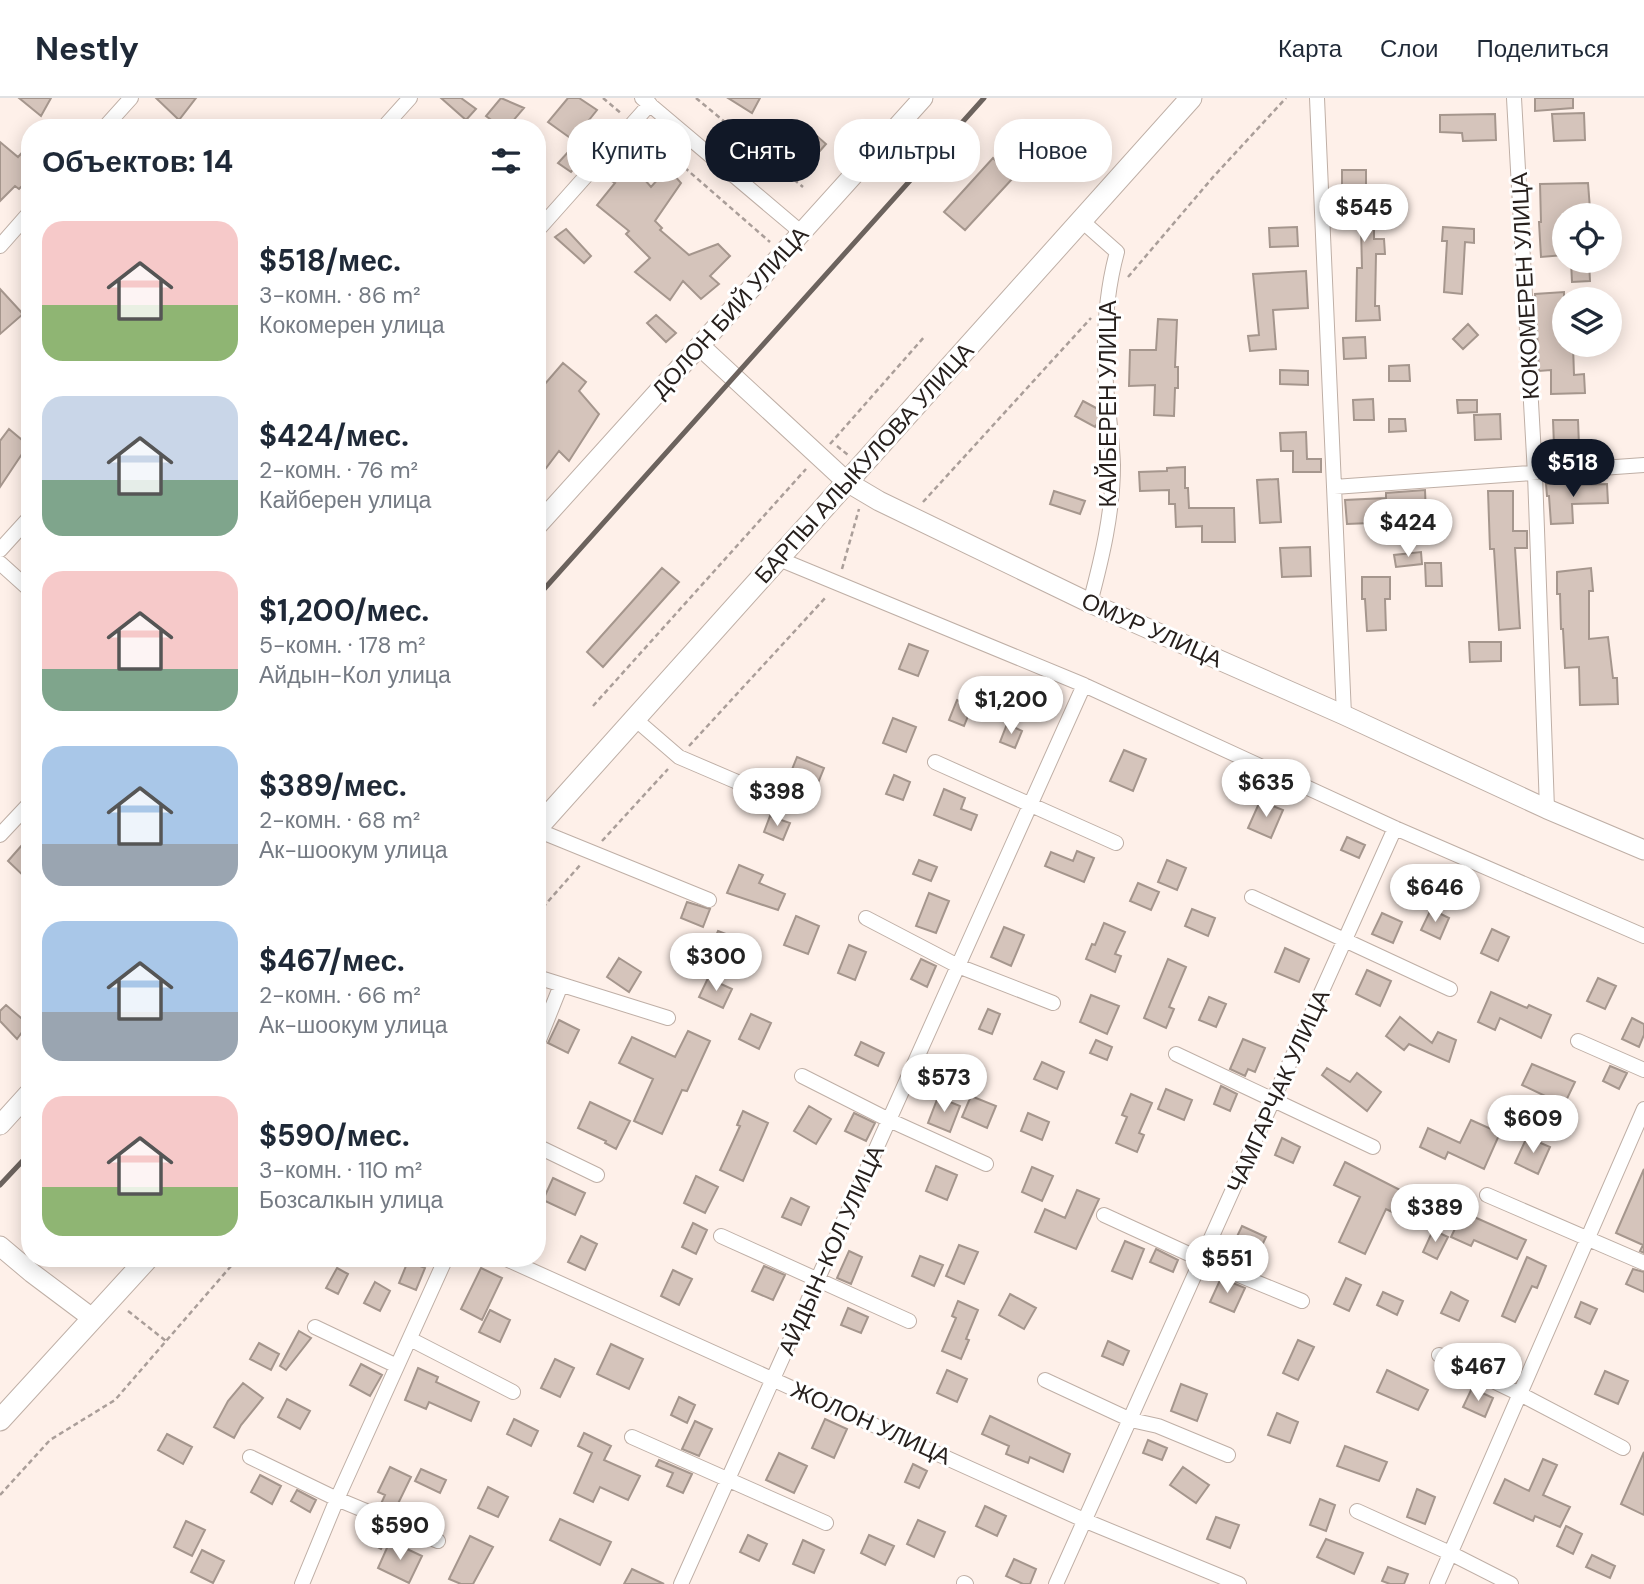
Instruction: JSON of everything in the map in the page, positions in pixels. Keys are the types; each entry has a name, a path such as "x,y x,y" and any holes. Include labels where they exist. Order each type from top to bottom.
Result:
{"main road":[{"name":"БАРПЫ АЛЫКУЛОВА УЛИЦА","path":"546,819 1191,98"},
{"path":"0,1420 140,1267"}],"street":[{"path":"112,119 131,98"},
{"path":"391,119 410,98"},
{"name":"ДОЛОН БИЙ УЛИЦА","path":"546,516 923,98"},
{"path":"1317,98 1344,715"},
{"name":"КОКОМЕРЕН УЛИЦА","path":"1514,98 1535,474 1547,809"},
{"path":"635,119 646,101 802,233"},
{"path":"546,222 581,182"},
{"name":"КАЙБЕРЕН УЛИЦА","path":"1082,221 1117,252 1108,286 1105,324 1106,384 1113,467 1106,543 1090,603"},
{"path":"0,246 21,222"},
{"name":"ОМУР УЛИЦА","path":"700,346 847,482 871,496 1090,603 1644,850"},
{"path":"1334,487 1644,466"},
{"path":"0,550 21,527"},
{"path":"779,559 1084,685 1395,828 1644,936"},
{"path":"0,563 21,582"},
{"name":"АЙДЫН-КОЛ УЛИЦА","path":"681,1584 1084,685"},
{"path":"635,719 679,757 749,787"},
{"path":"935,762 1116,843"},
{"path":"0,835 21,813"},
{"name":"ЧАМГАРЧАК УЛИЦА","path":"1056,1584 1395,828"},
{"path":"546,833 709,900"},
{"path":"1252,897 1450,989"},
{"path":"866,918 958,966 1053,1003"},
{"path":"546,980 668,1018"},
{"path":"546,1022 561,985"},
{"path":"1578,1041 1644,1070"},
{"path":"1176,1054 1373,1147"},
{"path":"802,1076 889,1120 986,1164"},
{"path":"0,1125 21,1102"},
{"path":"1437,1584 1644,1109"},
{"path":"546,1150 597,1175"},
{"path":"1487,1195 1644,1264"},
{"path":"1104,1215 1301,1301"},
{"path":"720,1236 909,1321"},
{"path":"0,1246 21,1264"},
{"path":"25,1267 92,1318"},
{"path":"302,1584 337,1499 442,1267"},
{"name":"ЖОЛОН УЛИЦА","path":"524,1267 1086,1521 1239,1584"},
{"path":"315,1327 397,1366"},
{"path":"410,1339 513,1392"},
{"path":"1439,1355 1623,1448"},
{"path":"1045,1380 1131,1420 1158,1426 1228,1455"},
{"path":"632,1437 826,1522"},
{"path":"250,1457 337,1499 438,1541"},
{"path":"1357,1511 1511,1584"}],"path":[{"path":"603,98 628,119"},
{"path":"696,98 803,187"},
{"path":"691,173 771,242"},
{"path":"593,706 925,336"},
{"path":"546,904 838,584 860,508 871,496"},
{"path":"0,1495 50,1440 115,1400 230,1267"},
{"path":"128,1311 166,1341"}],"building":[{"path":"19,98 51,98 41,116"},
{"path":"156,98 196,98 178,119"},
{"path":"441,98 461,98 476,109 465,119"},
{"path":"501,98 524,108 515,119 490,119 486,116"},
{"path":"568,98 579,98 597,110 590,119 567,119 567,136 548,122"},
{"path":"728,98 760,98 752,113"},
{"path":"1535,98 1573,98 1573,108 1535,111"},
{"path":"1584,113 1585,140 1554,141 1552,114"},
{"path":"1495,114 1496,140 1463,141 1462,133 1440,132 1440,115"},
{"path":"820,139 826,144 820,151"},
{"path":"0,142 18,157 21,154 21,187 19,189 15,186 0,201"},
{"path":"567,153 567,169 558,163"},
{"path":"993,158 994,182 1009,182 965,230 944,212 971,182 980,182 980,172"},
{"path":"1342,170 1366,170 1366,200 1374,200 1374,239 1384,239 1385,254 1376,254 1375,306 1379,306 1380,320 1356,321 1357,268 1362,268 1361,228 1351,227 1351,191 1342,191"},
{"path":"647,182 651,187 655,182 680,182 655,221 662,228 660,230 689,255 718,244 730,256 710,276 719,284 701,299 683,281 670,300 635,272 650,258 626,234 629,231 597,205 615,183"},
{"path":"1588,183 1590,203 1552,203 1552,256 1541,257 1540,184"},
{"path":"1297,227 1298,246 1270,247 1269,228"},
{"path":"1443,227 1474,229 1474,243 1465,242 1462,294 1444,292 1447,241 1442,241"},
{"path":"566,229 591,256 584,263 555,237"},
{"path":"1306,271 1308,308 1273,310 1276,349 1250,351 1248,336 1259,335 1253,274"},
{"path":"1572,273 1590,273 1590,281 1572,282"},
{"path":"0,289 21,312 21,316 0,334"},
{"path":"1552,293 1552,357 1573,357 1574,375 1584,374 1585,393 1551,394 1551,370 1539,371 1535,294"},
{"path":"656,315 676,333 666,342 647,323"},
{"path":"1158,319 1177,320 1175,367 1178,367 1178,388 1175,388 1174,416 1154,415 1155,385 1129,386 1130,350 1156,350"},
{"path":"1468,324 1478,335 1463,349 1453,339"},
{"path":"1365,337 1366,358 1344,359 1343,338"},
{"path":"563,363 586,382 579,391 599,414 569,461 559,451 546,468 546,383"},
{"path":"1409,365 1410,381 1389,381 1389,366"},
{"path":"1280,370 1308,371 1308,385 1280,384"},
{"path":"1373,399 1374,420 1354,420 1353,400"},
{"path":"1457,400 1477,400 1477,412 1458,413"},
{"path":"1083,401 1098,409 1100,419 1095,427 1075,416"},
{"path":"1500,414 1501,439 1475,440 1474,415"},
{"path":"1389,419 1405,419 1406,431 1389,432"},
{"path":"1553,420 1578,420 1579,446 1554,446"},
{"path":"9,429 21,439 21,456 0,487 0,441"},
{"path":"1306,432 1307,459 1321,459 1321,472 1293,472 1293,451 1281,451 1280,433"},
{"path":"1185,467 1189,508 1234,508 1235,542 1202,542 1202,526 1176,527 1175,504 1169,504 1169,490 1140,491 1139,472"},
{"path":"1278,479 1281,522 1260,523 1257,480"},
{"path":"1570,482 1571,485 1607,484 1608,503 1572,504 1573,523 1551,524 1546,484"},
{"path":"1425,490 1426,515 1369,517 1370,523 1347,524 1345,500 1386,498 1386,493"},
{"path":"1054,491 1085,501 1080,514 1050,504"},
{"path":"1488,491 1513,491 1513,531 1527,531 1527,548 1515,548 1520,628 1499,630 1494,549 1490,549"},
{"path":"1310,547 1311,576 1282,577 1280,548"},
{"path":"1421,552 1422,564 1396,567 1394,555"},
{"path":"1425,563 1441,563 1442,586 1426,586"},
{"path":"662,568 679,582 603,667 587,652"},
{"path":"1591,568 1593,591 1589,591 1589,639 1608,637 1613,678 1617,678 1618,704 1580,705 1579,667 1565,668 1557,572"},
{"path":"1362,577 1390,577 1390,599 1385,599 1386,630 1367,631"},
{"path":"1469,642 1501,642 1501,661 1470,662"},
{"path":"909,644 928,651 918,676 899,669"},
{"path":"1009,679 1022,685 1012,709 999,704"},
{"path":"957,700 972,706 964,726 949,720"},
{"path":"893,718 916,727 906,752 883,743"},
{"path":"1007,724 1022,731 1015,748 1000,742"},
{"path":"1124,750 1146,759 1133,791 1110,781"},
{"path":"797,757 824,768 816,788 789,777"},
{"path":"894,775 910,782 903,800 886,794"},
{"path":"944,789 965,798 961,809 977,815 971,830 934,815"},
{"path":"1260,801 1283,810 1271,838 1248,828"},
{"path":"770,816 790,823 783,840 764,832"},
{"path":"1347,837 1365,845 1359,858 1341,850"},
{"path":"21,846 21,873 8,861"},
{"path":"1077,851 1094,858 1084,882 1045,866 1051,852 1073,861"},
{"path":"919,860 937,867 931,881 913,874"},
{"path":"1167,860 1186,868 1177,890 1158,882"},
{"path":"739,865 763,875 759,883 785,894 778,910 727,893"},
{"path":"1138,883 1159,892 1151,910 1130,901"},
{"path":"929,893 949,901 936,933 916,926"},
{"path":"687,902 710,909 703,927 681,918"},
{"path":"1192,909 1215,918 1208,936 1185,926"},
{"path":"1431,909 1449,918 1440,939 1421,930"},
{"path":"1382,913 1402,922 1393,943 1372,934"},
{"path":"796,916 819,926 808,954 784,945"},
{"path":"1104,923 1125,932 1115,954 1121,956 1115,972 1086,959"},
{"path":"1004,927 1024,935 1011,966 991,957"},
{"path":"1492,929 1509,937 1498,961 1481,953"},
{"path":"718,931 739,939 731,961 709,952"},
{"path":"849,945 866,952 855,980 838,973"},
{"path":"1285,948 1309,959 1299,982 1275,972"},
{"path":"619,958 641,972 629,992 607,977"},
{"path":"921,959 936,966 927,987 911,979"},
{"path":"1168,959 1186,967 1169,1007 1174,1009 1166,1028 1144,1018"},
{"path":"1367,970 1391,981 1380,1006 1356,994"},
{"path":"708,978 732,989 723,1008 699,997"},
{"path":"1598,978 1616,986 1605,1009 1587,1001"},
{"path":"1491,992 1551,1015 1541,1038 1500,1018 1495,1030 1478,1022"},
{"path":"1091,995 1119,1006 1107,1034 1080,1022"},
{"path":"1209,997 1226,1004 1216,1027 1199,1020"},
{"path":"6,1005 21,1018 21,1034 17,1039 0,1021 0,1011"},
{"path":"988,1009 1000,1014 992,1034 979,1029"},
{"path":"751,1014 771,1023 759,1049 739,1039"},
{"path":"1400,1017 1432,1043 1438,1032 1456,1040 1449,1062 1409,1044 1404,1050 1386,1036"},
{"path":"1632,1018 1644,1024 1644,1035 1639,1047 1622,1039"},
{"path":"559,1020 579,1030 568,1053 548,1043"},
{"path":"688,1031 710,1041 687,1091 682,1090 662,1134 634,1121 653,1079 619,1063 632,1037 675,1057"},
{"path":"1243,1039 1265,1048 1255,1072 1248,1069 1245,1076 1230,1069"},
{"path":"1096,1040 1112,1047 1107,1060 1090,1053"},
{"path":"861,1042 884,1053 878,1066 855,1055"},
{"path":"1042,1062 1064,1072 1057,1089 1034,1079"},
{"path":"1532,1064 1575,1082 1564,1105 1522,1085"},
{"path":"1610,1066 1627,1073 1619,1089 1603,1081"},
{"path":"1327,1068 1350,1082 1357,1073 1381,1092 1367,1111 1322,1075"},
{"path":"1221,1086 1237,1094 1230,1111 1214,1104"},
{"path":"1166,1089 1192,1100 1184,1120 1158,1109"},
{"path":"1131,1094 1152,1103 1139,1133 1144,1135 1137,1152 1116,1143 1127,1117 1122,1115"},
{"path":"971,1096 996,1106 987,1128 962,1117"},
{"path":"938,1097 960,1106 950,1132 928,1123"},
{"path":"590,1102 630,1121 616,1149 605,1143 606,1141 578,1128"},
{"path":"809,1106 831,1119 816,1144 794,1131"},
{"path":"743,1111 768,1123 743,1181 720,1170 740,1126 737,1125"},
{"path":"854,1113 875,1123 866,1141 845,1131"},
{"path":"1028,1113 1049,1122 1042,1140 1021,1131"},
{"path":"1471,1120 1500,1133 1484,1169 1448,1152 1445,1159 1420,1147 1428,1128 1460,1143"},
{"path":"1527,1137 1550,1147 1538,1174 1515,1163"},
{"path":"1282,1138 1300,1147 1293,1163 1275,1155"},
{"path":"1345,1162 1406,1193 1396,1214 1386,1209 1365,1254 1339,1242 1360,1197 1334,1185"},
{"path":"936,1166 957,1175 947,1200 926,1191"},
{"path":"1032,1167 1053,1176 1042,1201 1022,1192"},
{"path":"1644,1169 1644,1253 1640,1251 1643,1245 1616,1233"},
{"path":"696,1176 718,1187 705,1213 684,1203"},
{"path":"553,1178 585,1193 575,1215 546,1201 546,1193"},
{"path":"1077,1190 1099,1199 1076,1249 1035,1232 1045,1209 1065,1218"},
{"path":"791,1198 809,1207 801,1225 782,1217"},
{"path":"1463,1212 1526,1240 1517,1259 1474,1240 1471,1246 1451,1237"},
{"path":"693,1223 707,1230 696,1254 682,1247"},
{"path":"1242,1226 1266,1237 1255,1260 1231,1249"},
{"path":"1433,1230 1448,1237 1437,1259 1423,1252"},
{"path":"581,1236 597,1244 585,1270 568,1262"},
{"path":"1125,1241 1144,1249 1132,1279 1112,1271"},
{"path":"959,1245 978,1252 964,1284 946,1276"},
{"path":"1156,1249 1178,1260 1173,1272 1150,1262"},
{"path":"849,1251 862,1257 851,1284 837,1278"},
{"path":"920,1256 943,1265 934,1286 912,1276"},
{"path":"1527,1257 1546,1266 1537,1288 1532,1286 1515,1322 1502,1316"},
{"path":"764,1266 785,1275 773,1300 752,1291"},
{"path":"406,1267 425,1268 416,1290 399,1283"},
{"path":"337,1268 348,1274 338,1294 326,1288"},
{"path":"481,1268 502,1278 482,1320 461,1309"},
{"path":"1633,1269 1644,1272 1644,1292 1626,1284"},
{"path":"673,1270 692,1279 679,1305 661,1296"},
{"path":"1221,1278 1245,1288 1234,1312 1210,1302"},
{"path":"1346,1278 1361,1285 1349,1311 1334,1304"},
{"path":"375,1282 390,1291 380,1311 364,1303"},
{"path":"1383,1292 1403,1301 1397,1315 1377,1305"},
{"path":"1451,1292 1468,1301 1459,1321 1441,1313"},
{"path":"1010,1294 1036,1308 1024,1329 999,1315"},
{"path":"958,1301 978,1310 961,1359 942,1351 956,1318 952,1316"},
{"path":"1581,1302 1597,1309 1590,1324 1575,1317"},
{"path":"848,1308 868,1317 861,1333 841,1325"},
{"path":"490,1310 510,1320 500,1342 479,1332"},
{"path":"299,1331 311,1338 286,1370 280,1366"},
{"path":"1298,1340 1314,1347 1298,1380 1283,1373"},
{"path":"1108,1341 1129,1351 1123,1365 1102,1356"},
{"path":"259,1343 279,1354 271,1370 250,1359"},
{"path":"611,1344 643,1359 629,1389 597,1374"},
{"path":"555,1359 574,1368 560,1397 541,1388"},
{"path":"361,1364 382,1375 370,1396 350,1385"},
{"path":"418,1368 438,1377 436,1382 479,1402 471,1421 429,1402 426,1409 405,1400"},
{"path":"947,1370 967,1379 957,1402 937,1393"},
{"path":"1387,1370 1428,1390 1418,1410 1377,1392"},
{"path":"1605,1371 1628,1381 1618,1404 1595,1394"},
{"path":"243,1383 263,1398 234,1438 214,1427 228,1401"},
{"path":"1181,1384 1207,1394 1197,1421 1171,1411"},
{"path":"1472,1388 1493,1398 1485,1417 1463,1407"},
{"path":"679,1397 695,1405 687,1423 671,1415"},
{"path":"287,1399 310,1411 300,1429 278,1417"},
{"path":"1277,1413 1298,1422 1290,1443 1268,1435"},
{"path":"990,1416 1070,1454 1063,1472 1030,1457 1028,1463 1006,1454 1009,1446 982,1434"},
{"path":"514,1419 538,1431 531,1446 507,1434"},
{"path":"825,1419 847,1429 834,1458 812,1448"},
{"path":"695,1421 712,1429 699,1456 682,1449"},
{"path":"584,1433 611,1446 604,1460 640,1476 628,1500 600,1487 593,1502 574,1493 592,1453 578,1446"},
{"path":"167,1434 192,1447 183,1464 158,1450"},
{"path":"1148,1440 1167,1448 1162,1460 1143,1453"},
{"path":"1345,1446 1387,1462 1379,1481 1337,1466"},
{"path":"1644,1452 1644,1515 1621,1504"},
{"path":"779,1453 807,1466 794,1493 766,1480"},
{"path":"1543,1459 1557,1465 1543,1495 1570,1507 1560,1527 1535,1516 1533,1521 1494,1503 1505,1479 1529,1491"},
{"path":"659,1460 692,1474 683,1493 667,1486 673,1473 656,1466"},
{"path":"913,1464 927,1471 919,1488 905,1482"},
{"path":"390,1467 411,1477 394,1512 380,1506 385,1495 378,1492"},
{"path":"1183,1467 1209,1485 1196,1503 1170,1485"},
{"path":"421,1469 446,1480 440,1493 415,1481"},
{"path":"260,1475 281,1486 272,1504 251,1492"},
{"path":"488,1487 508,1497 498,1517 478,1508"},
{"path":"1417,1489 1435,1497 1425,1524 1407,1517"},
{"path":"297,1490 316,1500 310,1512 291,1501"},
{"path":"1320,1499 1335,1505 1326,1531 1310,1525"},
{"path":"985,1506 1006,1516 997,1536 976,1526"},
{"path":"1216,1517 1239,1525 1230,1548 1207,1539"},
{"path":"560,1519 611,1542 600,1565 550,1540"},
{"path":"918,1520 945,1532 934,1557 907,1544"},
{"path":"186,1521 205,1530 192,1556 174,1547"},
{"path":"371,1524 390,1531 381,1549 364,1540"},
{"path":"1566,1526 1582,1534 1573,1554 1557,1546"},
{"path":"748,1535 767,1544 759,1561 740,1552"},
{"path":"869,1535 894,1546 885,1565 861,1553"},
{"path":"470,1536 493,1547 473,1584 461,1584 449,1579"},
{"path":"1326,1539 1363,1553 1354,1574 1317,1557"},
{"path":"803,1540 824,1550 814,1573 793,1564"},
{"path":"390,1541 422,1556 409,1583 378,1568"},
{"path":"202,1550 224,1561 213,1583 191,1572"},
{"path":"1592,1555 1615,1566 1610,1578 1586,1567"},
{"path":"1014,1559 1036,1569 1030,1584 1023,1584 1006,1576"},
{"path":"1388,1567 1408,1574 1404,1584 1382,1581"},
{"path":"632,1569 664,1584 624,1584"}],"railway":[{"path":"546,587 984,98"},
{"path":"0,1185 21,1163"}]}
